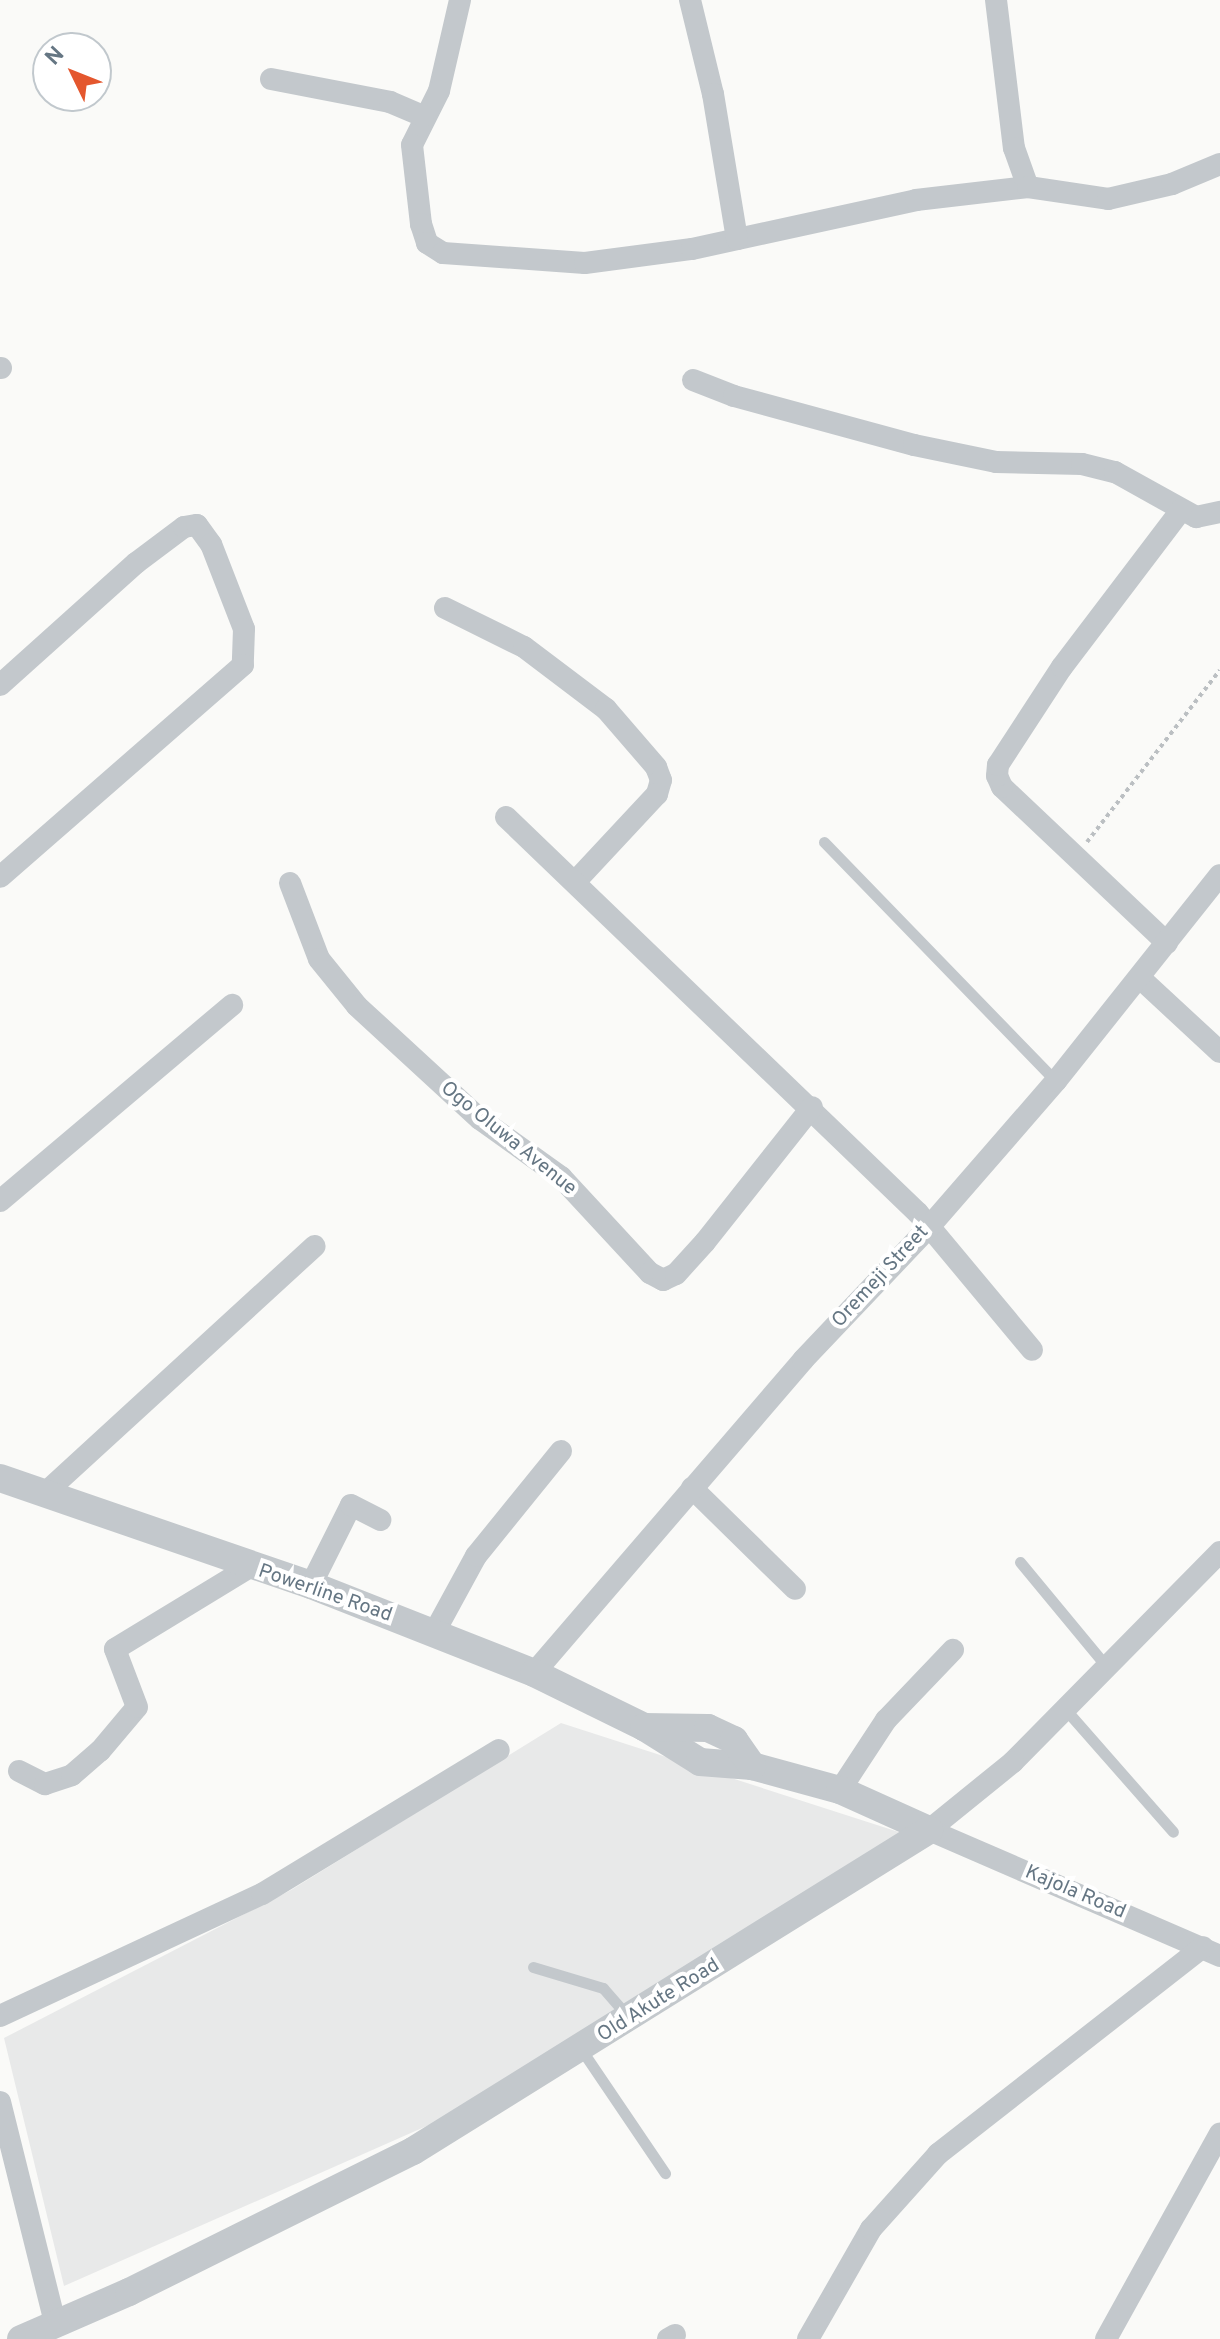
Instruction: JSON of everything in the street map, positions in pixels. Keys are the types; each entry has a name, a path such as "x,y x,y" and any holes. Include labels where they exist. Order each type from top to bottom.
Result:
{"street":[{"path":"460,0 439,91 423,116 412,145 421,224 427,243 443,253 585,263 737,239 902,202 1028,187 1108,199 1172,184 1220,164"},
{"path":"690,0 713,94 737,239"},
{"path":"996,0 1009,119 1028,187"},
{"path":"271,79 390,102 423,116"},
{"path":"693,380 734,396 914,445 996,462 1082,464 1115,472 1196,517 1220,512"},
{"path":"1167,943 1002,787 998,765 1062,667 1181,510"},
{"path":"0,685 136,563 184,527 197,525 211,544 244,629 243,665 0,877"},
{"path":"445,608 524,647 606,709 656,767 661,780 657,794 575,882"},
{"path":"506,817 812,1107 929,1227 1032,1350"},
{"name":"Oremeji Street","path":"534,1673 803,1360 929,1227 1056,1081 1220,875"},
{"name":"Ogo Oluwa Avenue","path":"290,883 319,959 357,1006 480,1119 561,1177 650,1273 663,1280 676,1274 705,1242 812,1107"},
{"path":"1140,978 1220,1052"},
{"path":"0,1201 232,1005"},
{"path":"44,1494 315,1246"},
{"path":"434,1633 476,1556 561,1451"},
{"name":"Powerline Road","path":"0,1478 250,1567 311,1585 534,1673 644,1727 708,1728 734,1740 752,1766 840,1790 929,1830"},
{"path":"692,1488 795,1589"},
{"path":"311,1585 351,1505 380,1520"},
{"name":"Old Akute Road","path":"21,2339 129,2292 413,2151 629,2020 929,1830 1066,1710 1220,1552"},
{"path":"19,1771 45,1784 72,1775 100,1751 137,1707 115,1649 250,1567"},
{"path":"840,1790 886,1720 953,1650"},
{"path":"0,2016 262,1894 499,1750"},
{"name":"Kajola Road","path":"929,1830 1212,1952"},
{"path":"808,2339 871,2229 938,2154 1212,1952"},
{"path":"0,2102 55,2322"},
{"path":"1106,2339 1220,2133"}],"lane":[{"path":"824,842 1056,1081"},
{"path":"1020,1562 1108,1668"},
{"path":"1066,1710 1173,1832"},
{"path":"533,1967 603,1988 619,2001 629,2020"},
{"path":"581,2049 665,2173"}],"path":[{"path":"1076,857 1220,670"}],"shaded area":[{"path":"561,1723 908,1835 438,2121 64,2286 4,2038 291,1890"}]}
